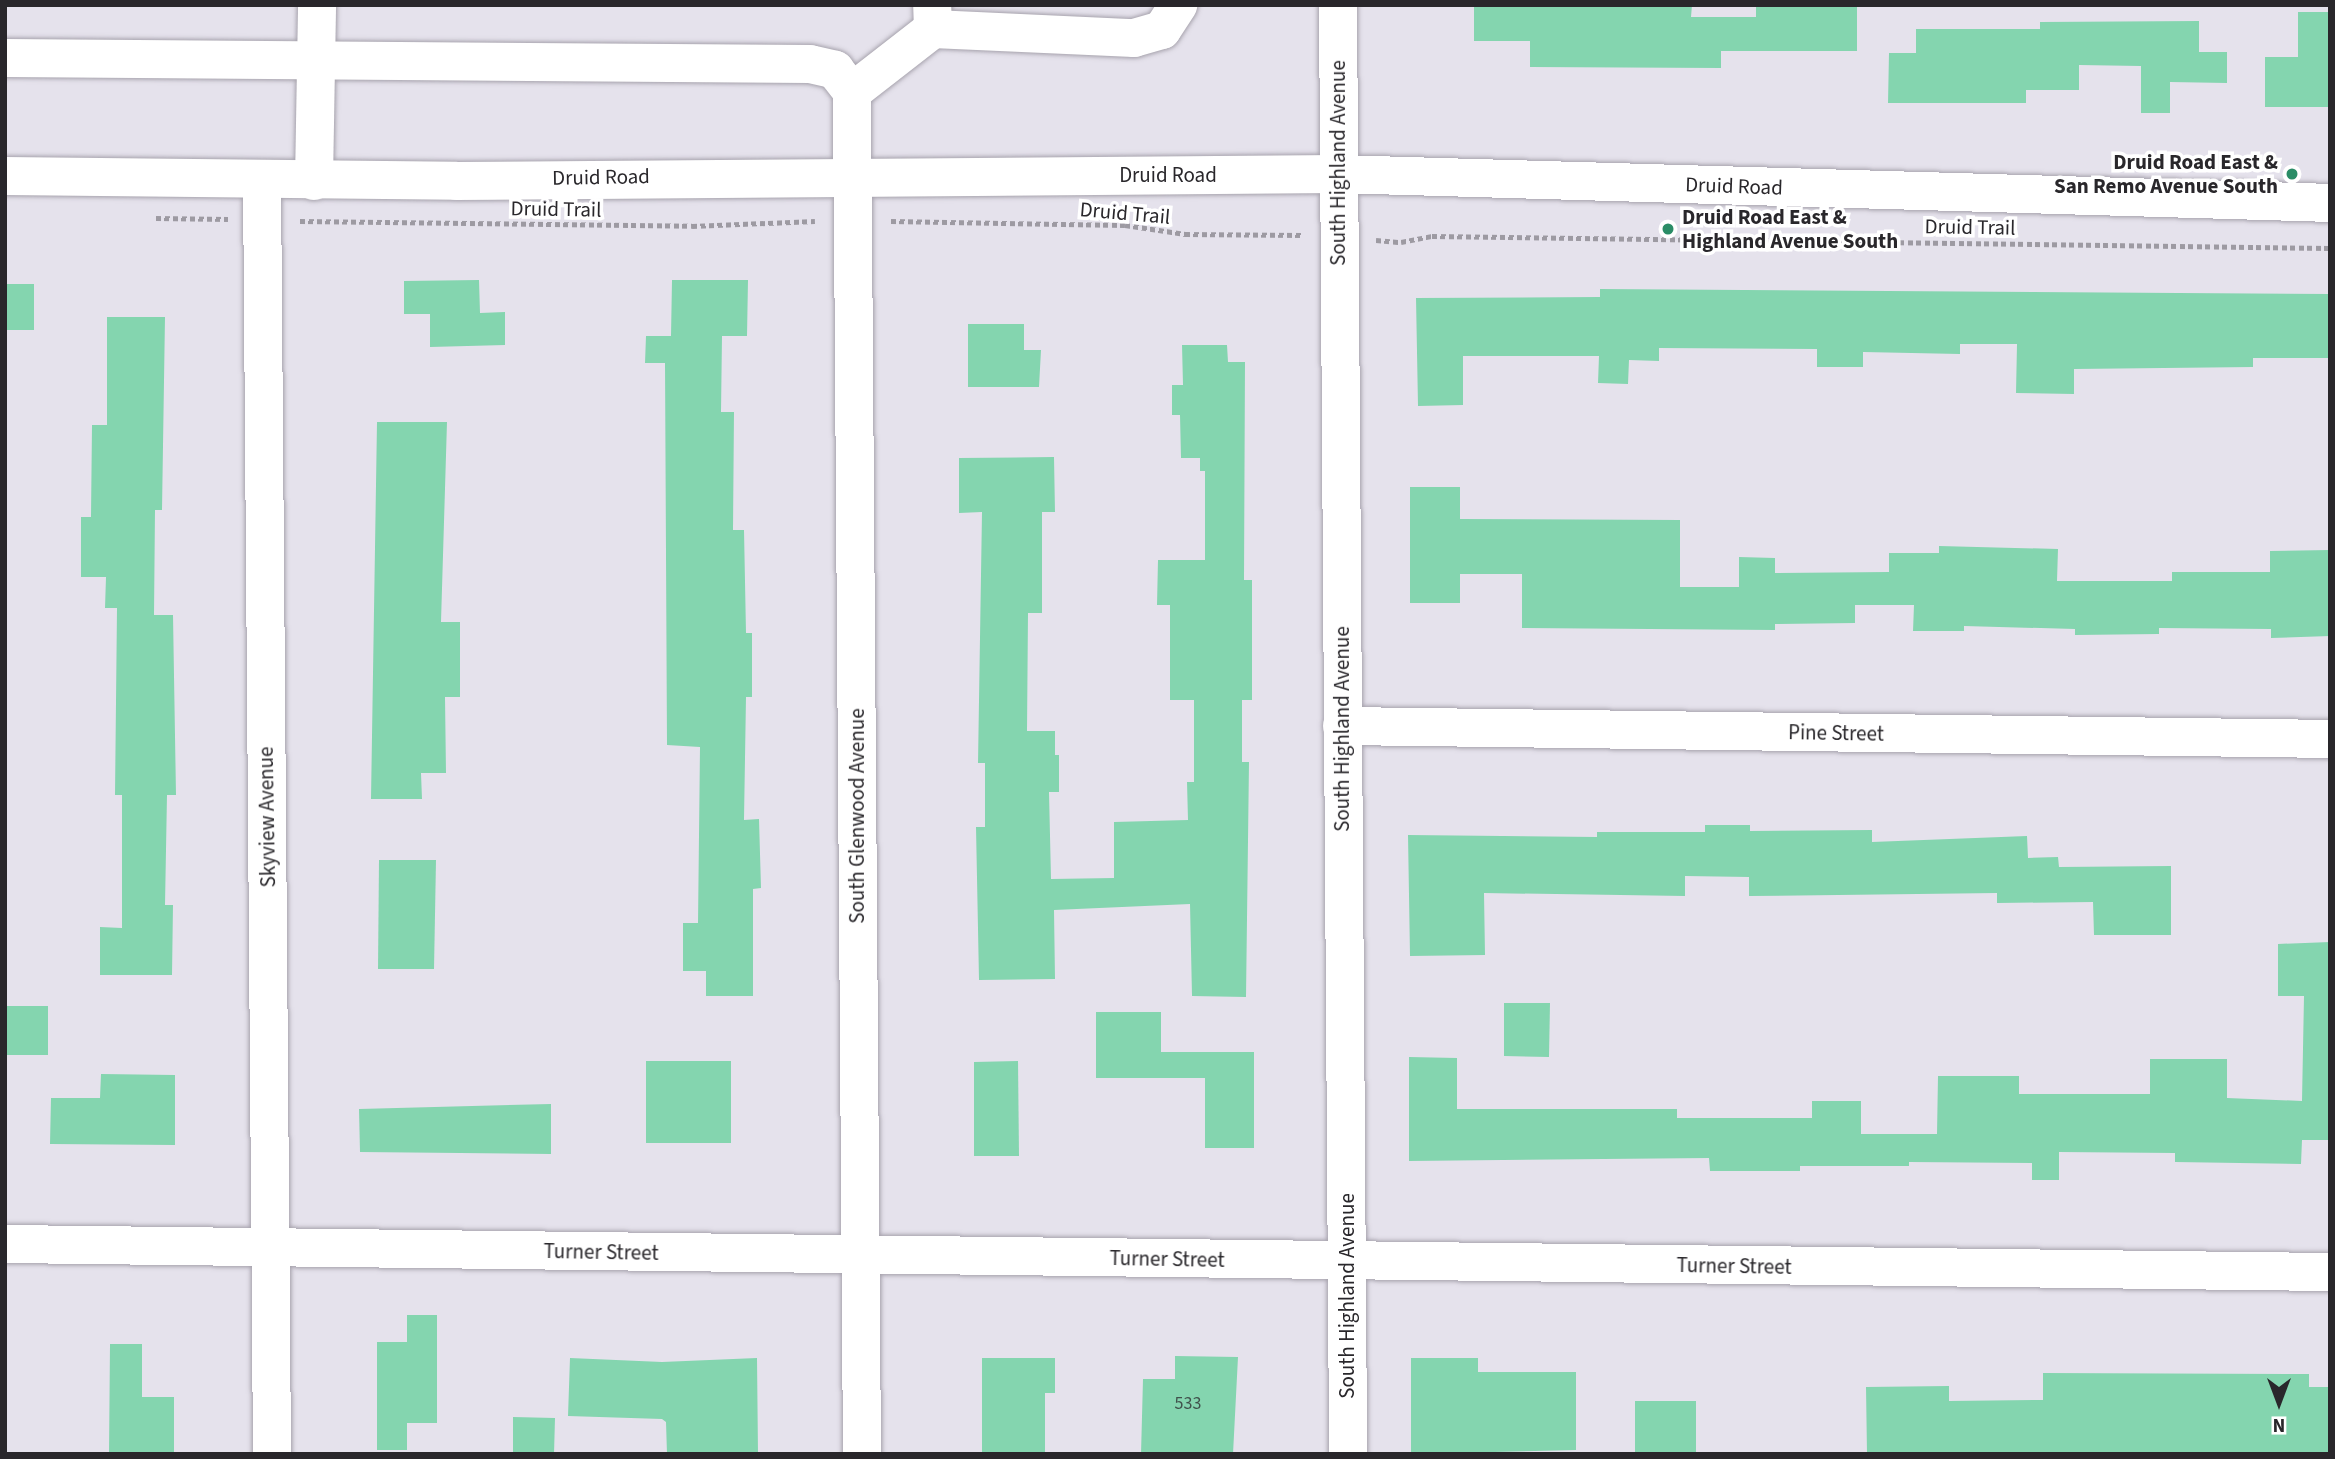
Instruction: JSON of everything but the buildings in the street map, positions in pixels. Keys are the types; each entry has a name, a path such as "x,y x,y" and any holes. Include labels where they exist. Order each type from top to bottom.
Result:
{"street":[{"path":"314,181 317,5"},
{"path":"5,58 810,64 835,70 852,92 932,17 1134,38 1162,30 1178,5"},
{"name":"South Highland Avenue","path":"1338,5 1348,1454"},
{"name":"South Glenwood Avenue","path":"852,92 862,1454"},
{"name":"Druid Road","path":"5,176 314,181 1338,174 2330,203"},
{"name":"Skyview Avenue","path":"262,180 272,1454"},
{"name":"Pine Street","path":"1342,726 2330,739"},
{"name":"Turner Street","path":"5,1244 2330,1272"}],"path":[{"name":"Druid Trail","path":"290,221 692,226 821,221"},
{"name":"Druid Trail","path":"893,221 1125,225 1185,234 1270,232"},
{"name":"Druid Trail","path":"1401,242 1432,236 2330,247"}],"place":[{"name":"Druid Road East & San Remo Avenue South","path":"2292,174"},
{"name":"Druid Road East & Highland Avenue South","path":"1668,229"}]}
